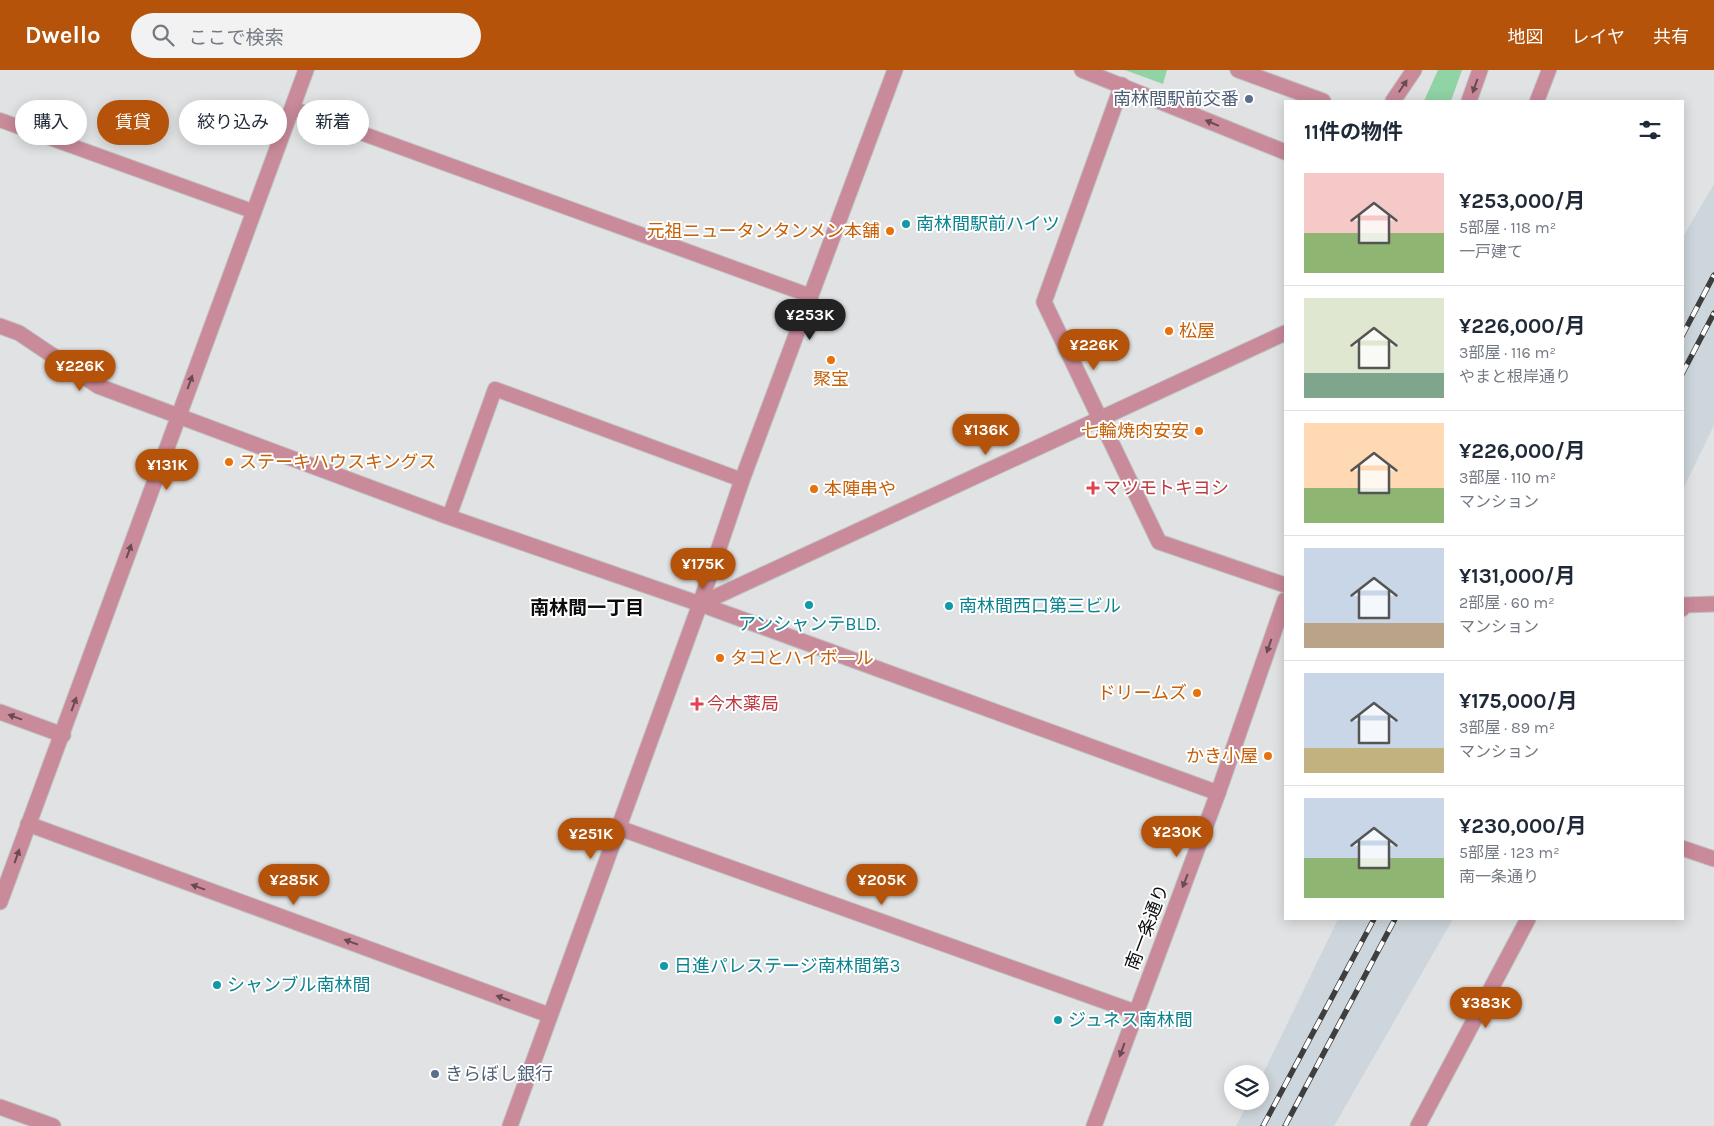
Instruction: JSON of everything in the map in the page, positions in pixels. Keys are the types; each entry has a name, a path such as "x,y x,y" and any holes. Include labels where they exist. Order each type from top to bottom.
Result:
{"street":[{"path":"0,902 63,735 252,211 306,70"},
{"path":"510,1126 700,604 742,480 895,70"},
{"path":"1082,70 1284,152"},
{"path":"1238,70 1320,100"},
{"path":"1394,100 1414,70"},
{"path":"1469,100 1480,70"},
{"path":"1122,85 1044,302 1159,542 1284,585"},
{"path":"0,326 19,332 98,386 178,414 449,517 700,604 1218,793"},
{"path":"700,604 1284,333"},
{"name":"南一条通り","path":"1094,1126 1218,793 1284,603"},
{"path":"1684,606 1714,604"},
{"path":"0,712 63,735"},
{"path":"28,824 549,1015"},
{"path":"619,828 1135,1012"},
{"path":"1684,849 1714,859"},
{"path":"1418,1126 1527,920"},
{"path":"0,1107 53,1126"}],"lane":[{"path":"1537,100 1549,70"},
{"path":"292,108 811,296"},
{"path":"0,120 252,211"},
{"path":"449,517 495,389 742,480"}],"shaded area":[{"path":"1714,184 1714,425 1684,487 1684,235"},
{"path":"1338,920 1452,920 1334,1126 1236,1126 1244,1110 1269,1110 1269,1065 1267,1065"}],"green space":[{"path":"1125,70 1167,70 1163,84"},
{"path":"1438,70 1462,70 1451,100 1424,100"}],"railway":[{"path":"1684,332 1714,275"},
{"path":"1684,370 1714,313"},
{"path":"1263,1126 1373,920"},
{"path":"1285,1126 1394,920"}],"place":[{"name":"南林間駅前交番","path":"1249,99"},
{"name":"南林間駅前ハイツ","path":"906,224"},
{"name":"元祖ニュータンタンメン本舗","path":"890,231"},
{"name":"松屋","path":"1169,331"},
{"name":"聚宝","path":"831,360"},
{"name":"七輪焼肉安安","path":"1199,431"},
{"name":"ステーキハウスキングス","path":"229,462"},
{"name":"マツモトキヨシ","path":"1093,488"},
{"name":"本陣串や","path":"814,489"},
{"name":"アンシャンテBLD.","path":"809,605"},
{"name":"南林間西口第三ビル","path":"949,606"},
{"name":"タコとハイボ―ル","path":"720,658"},
{"name":"ドリームズ","path":"1197,693"},
{"name":"今木薬局","path":"697,704"},
{"name":"かき小屋","path":"1268,756"},
{"name":"日進パレステージ南林間第3","path":"664,966"},
{"name":"シャンブル南林間","path":"217,985"},
{"name":"ジュネス南林間","path":"1058,1020"},
{"name":"きらぼし銀行","path":"435,1074"}],"district":[{"name":"南林間一丁目","path":"587,607"}]}
